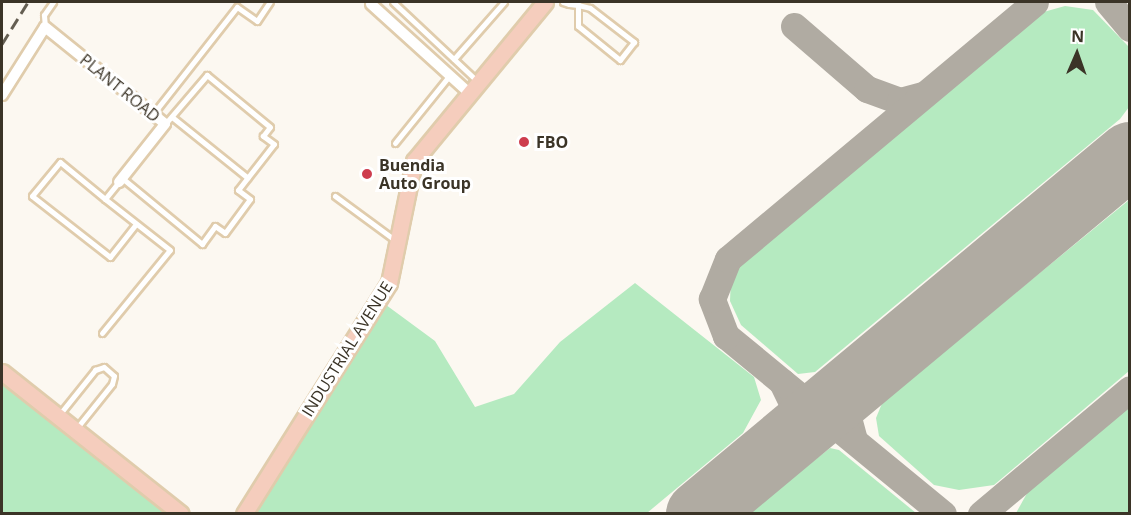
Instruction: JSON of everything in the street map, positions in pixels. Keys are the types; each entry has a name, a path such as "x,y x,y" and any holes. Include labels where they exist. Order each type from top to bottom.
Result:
{"street":[{"name":"INDUSTRIAL AVENUE","path":"244,513 382,295 400,243 414,161 545,2"},
{"path":"371,4 449,76 473,88"},
{"name":"PLANT ROAD","path":"45,27 152,114 168,121 121,180"},
{"path":"2,95 45,27"},
{"path":"2,372 181,513"}],"lane":[{"path":"45,27 44,15 53,2"},
{"path":"152,114 237,7 257,21 270,2"},
{"path":"393,2 454,59 473,88"},
{"path":"454,59 504,2"},
{"path":"563,2 577,3 590,8 634,42 620,60 578,26 577,3"},
{"path":"105,199 121,180 202,244 215,226 225,233 250,199 238,190 248,178 274,144 263,136 270,127 207,75 168,121 248,178"},
{"path":"395,143 449,76"},
{"path":"102,333 170,250 60,162 32,196 110,257 136,224"},
{"path":"335,196 400,243"},
{"path":"58,416 95,370 104,367 114,380 75,430"}],"green space":[{"path":"1065,6 1093,10 1129,47 1129,107 1120,119 815,372 798,374 741,325 730,301 731,277 738,265 1040,13"},
{"path":"1129,200 1129,371 994,485 959,490 934,485 879,436 876,418 883,401"},
{"path":"635,283 754,377 761,400 743,433 647,513 252,514 382,302 435,341 475,407 514,394 560,342"},
{"path":"2,368 174,513 2,513"},
{"path":"1129,404 1129,513 1016,513 1030,488"},
{"path":"830,448 839,450 916,513 747,513"}],"taxiway":[{"path":"943,514 726,336 712,299 728,259 1035,2"},
{"path":"1108,2 1130,28"},
{"path":"794,26 867,89 900,101 923,95"},
{"path":"854,440 846,411 859,380"},
{"path":"782,382 795,409 786,441"},
{"path":"981,514 1130,389"}],"runway":[{"path":"699,514 1130,155"}],"railway":[{"path":"2,44 28,2"}],"place":[{"name":"FBO","path":"524,142"},
{"name":"Buendia Auto Group","path":"367,174"}]}
